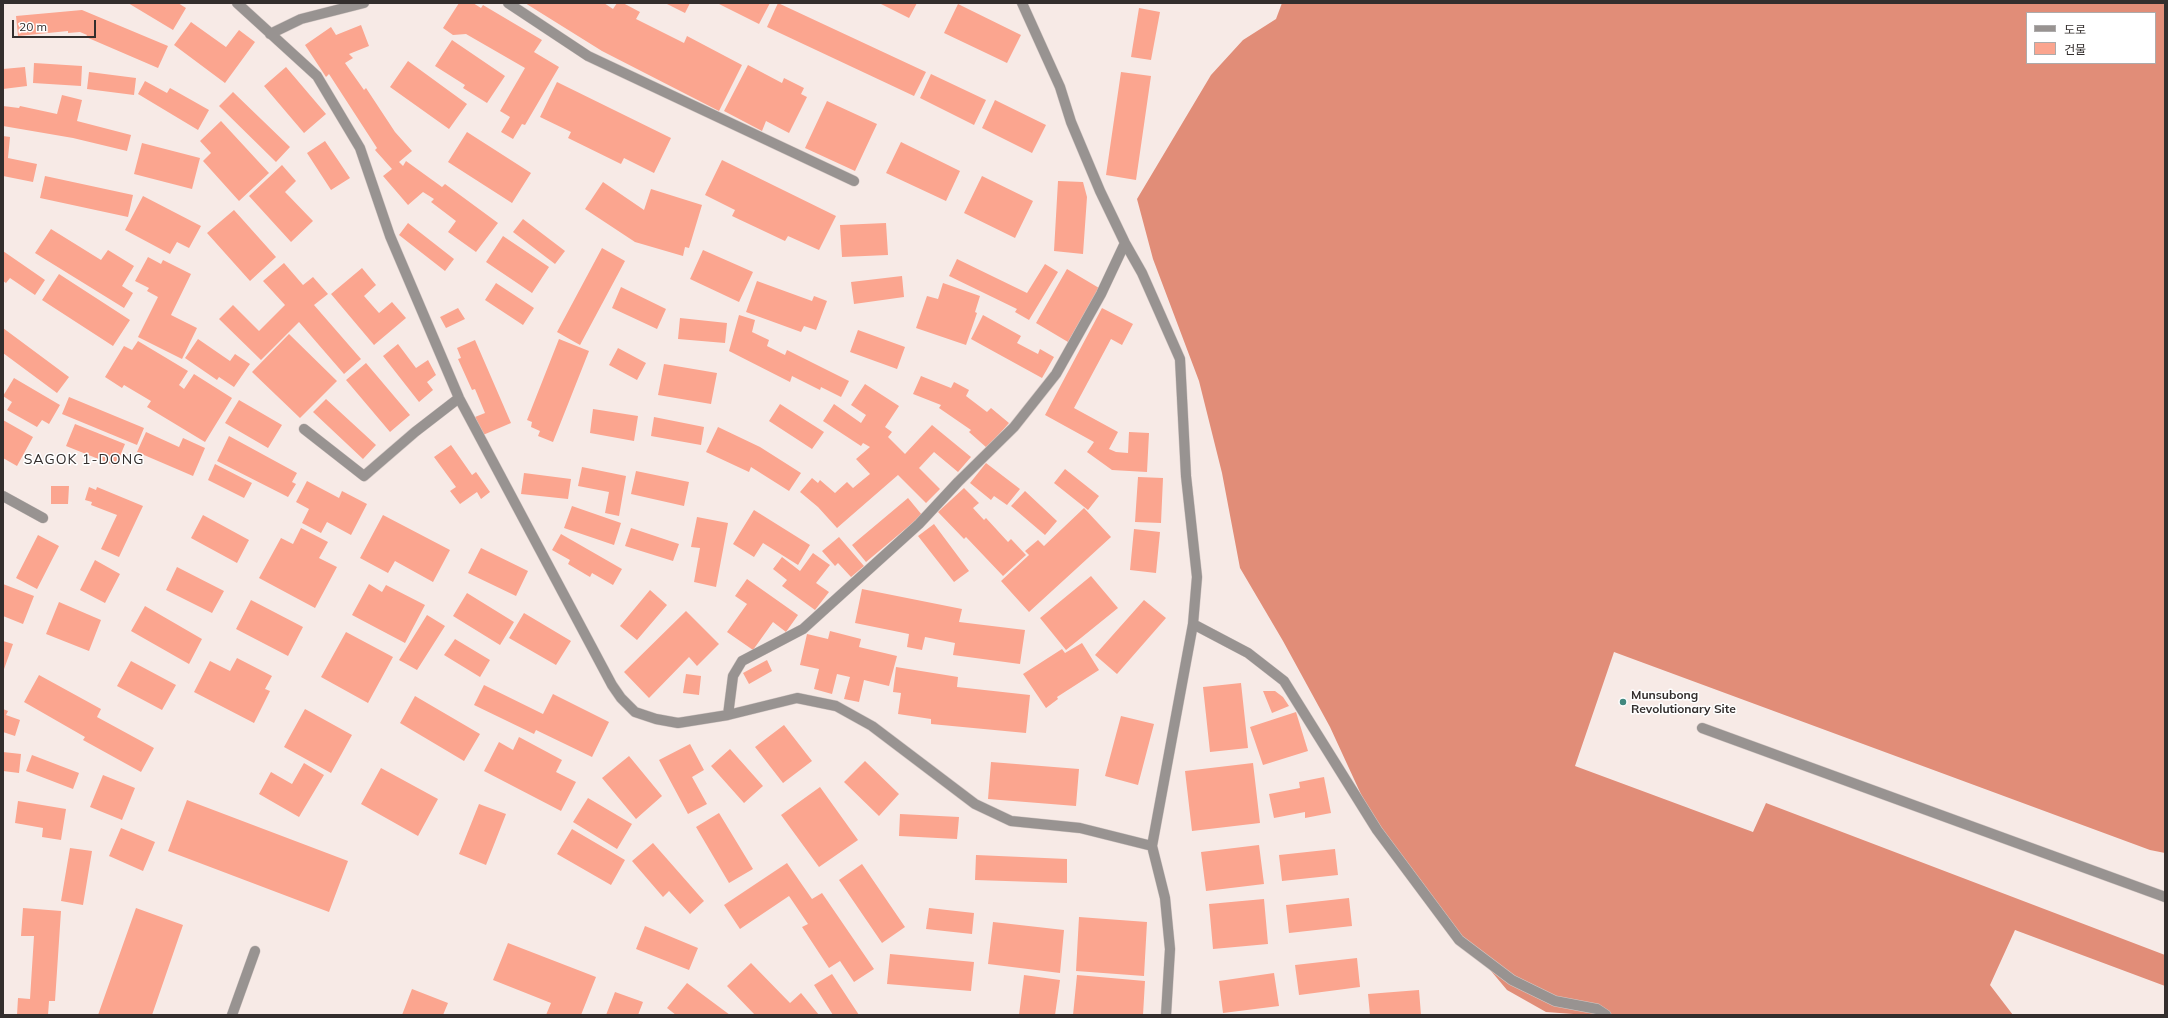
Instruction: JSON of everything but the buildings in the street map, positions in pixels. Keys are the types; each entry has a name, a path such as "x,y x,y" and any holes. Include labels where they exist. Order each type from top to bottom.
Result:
{"street":[{"path":"237,3 317,76 360,148 390,236 459,398 612,685 621,698 635,712 656,719 678,723 728,715 797,698 836,706 872,726 975,804 1011,821 1080,828 1152,846"},
{"path":"270,34 301,19 364,3"},
{"path":"508,3 588,56 854,181"},
{"path":"1022,3 1060,87 1071,122 1100,191 1142,273 1180,359 1186,476 1197,577 1193,624 1152,846 1165,898 1170,949 1166,1015"},
{"path":"728,715 733,676 742,661 803,629 919,524 958,482 1014,427 1056,374 1102,294 1125,242"},
{"path":"304,429 364,476 415,432 459,398"},
{"path":"3,496 43,518"},
{"path":"1193,624 1248,653 1284,681 1377,830 1459,940 1512,980 1555,1000 1597,1009 1606,1015"},
{"path":"1702,728 2165,897"},
{"path":"232,1015 255,951"}],"shaded area":[{"path":"1282,3 2165,3 2165,853 2150,850 1614,652 1575,766 1753,832 1766,803 2165,955 2165,986 2015,930 1990,985 2013,1015 1587,1015 1546,1012 1507,990 1383,842 1330,727 1283,641 1240,568 1222,473 1199,381 1153,259 1137,199 1211,75 1243,40 1276,19"}],"place":[{"name":"Munsubong Revolutionary Site","path":"1623,702"}],"district":[{"name":"SAGOK 1-DONG","path":"84,460"}]}
